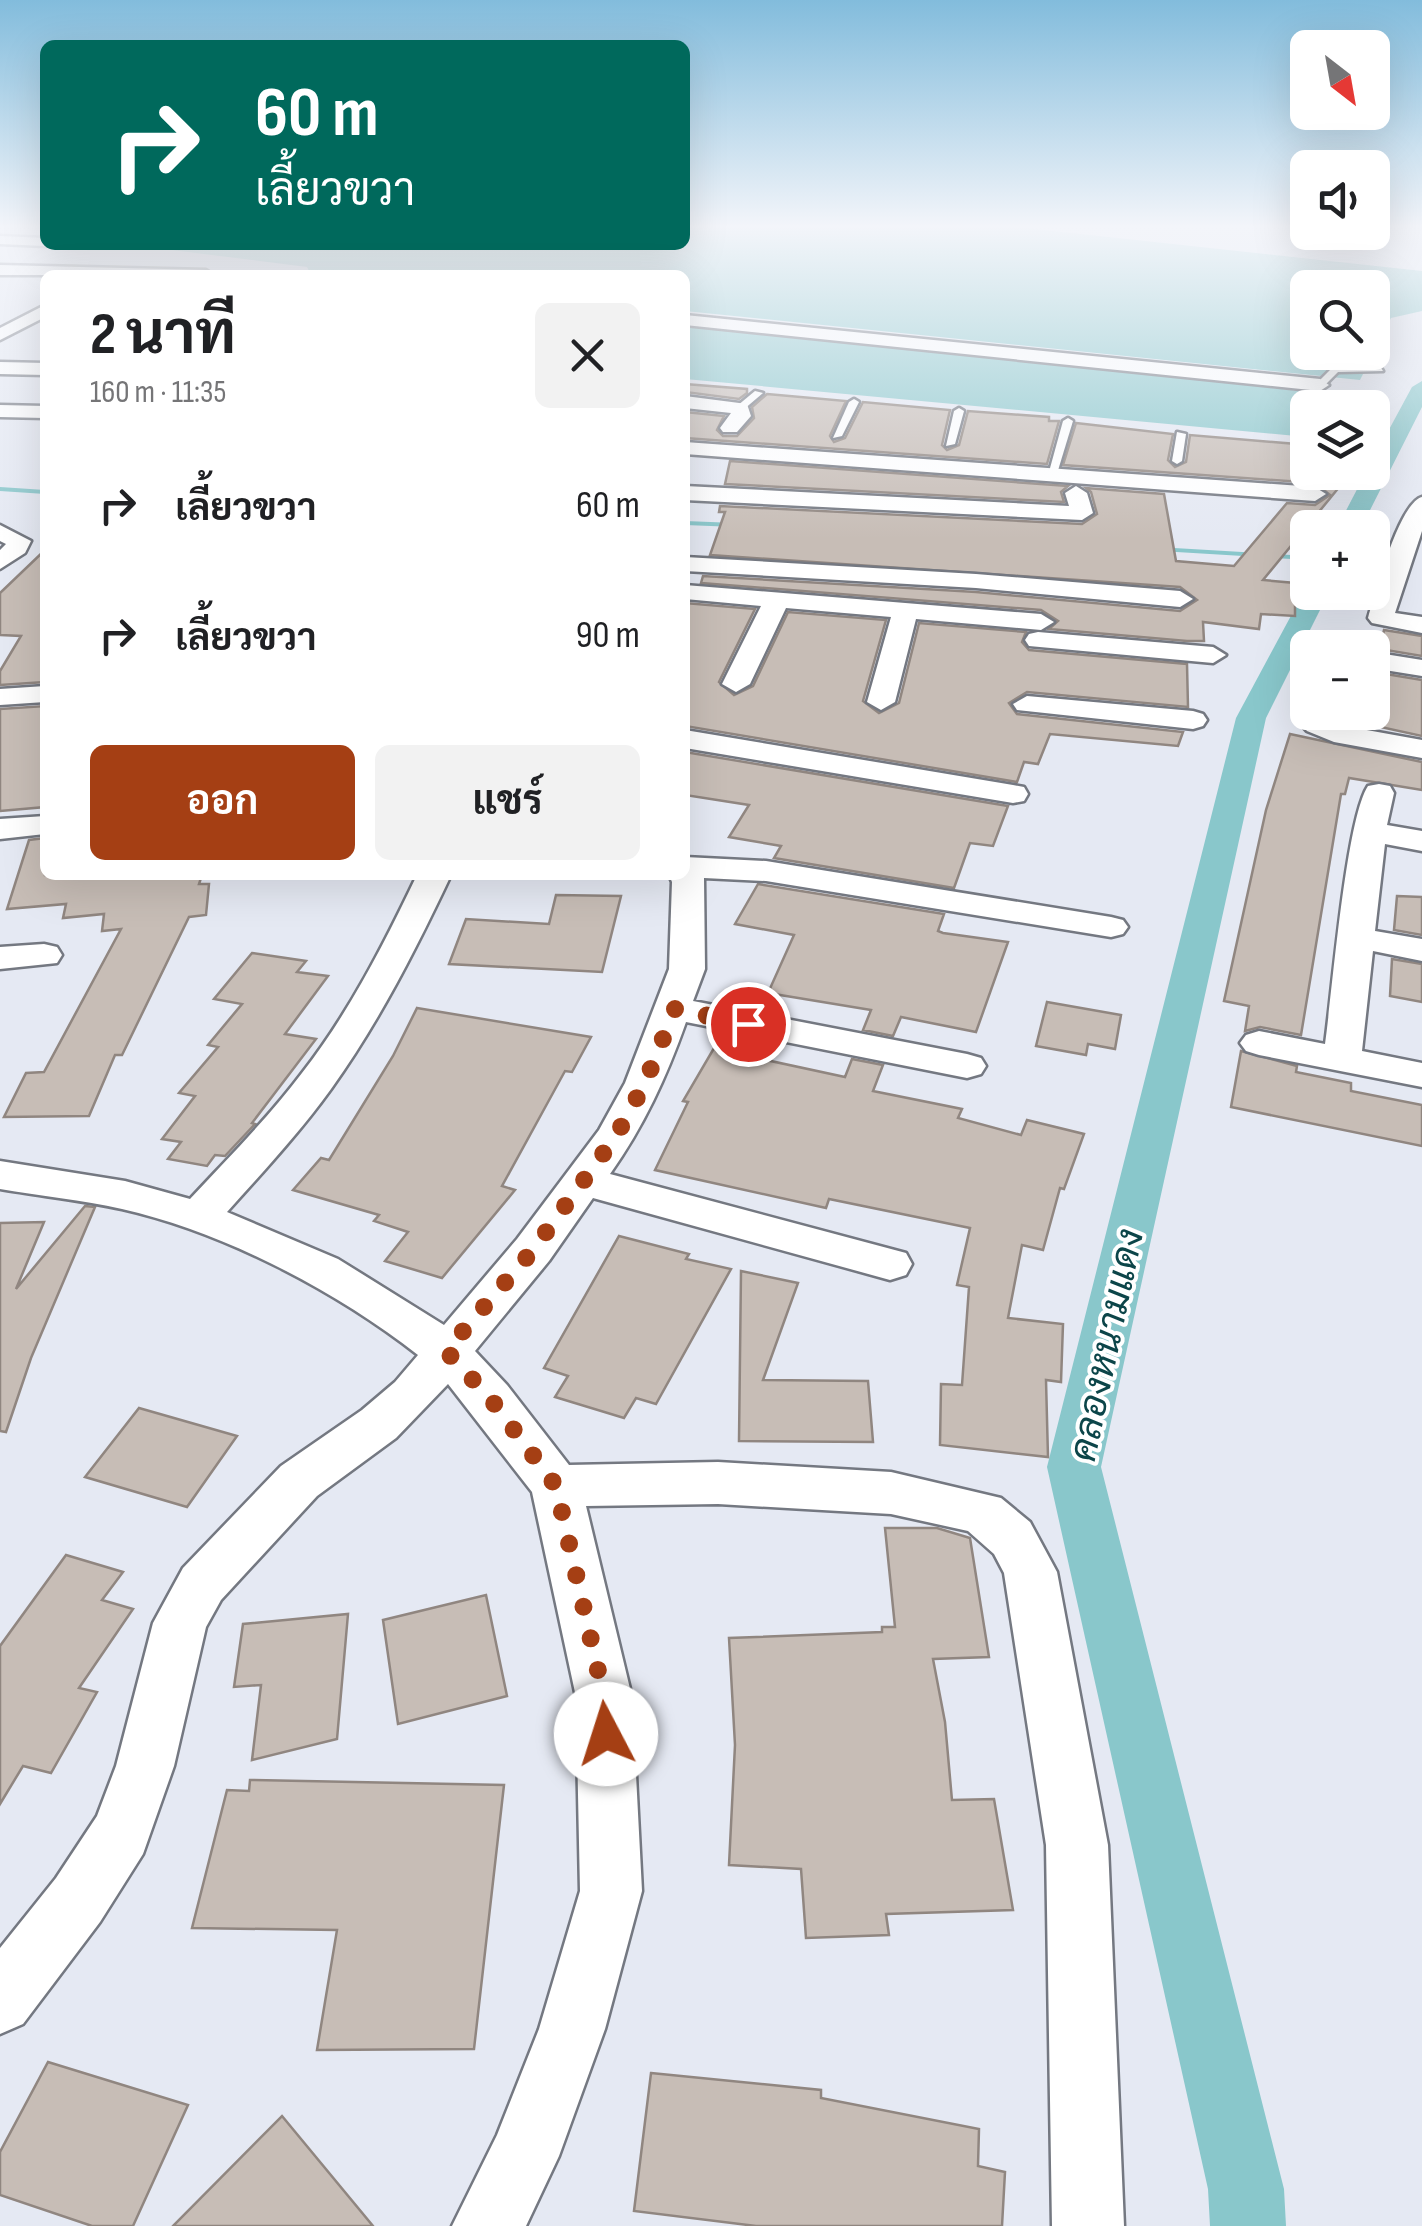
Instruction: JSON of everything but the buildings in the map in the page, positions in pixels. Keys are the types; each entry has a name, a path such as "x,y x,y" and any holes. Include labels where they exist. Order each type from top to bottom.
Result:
{"street":[{"path":"791,331 1320,385"},
{"path":"1,333 40,334"},
{"path":"0,368 40,369"},
{"path":"690,404 766,430"},
{"path":"0,410 40,412"},
{"path":"690,423 735,418"},
{"path":"691,449 1315,494"},
{"path":"696,495 724,475 738,452"},
{"path":"846,501 851,476"},
{"path":"696,495 846,501 961,496 1082,513 1076,493"},
{"path":"1422,505 1411,560 1381,618 1422,624"},
{"path":"0,532 19,541 0,562"},
{"path":"690,564 1180,599"},
{"path":"1048,587 1025,717 1193,720"},
{"path":"690,592 905,611 1213,656"},
{"path":"736,684 777,600"},
{"path":"881,702 905,611"},
{"path":"1390,663 1422,668"},
{"path":"0,697 40,694"},
{"path":"1325,730 1422,749"},
{"path":"690,740 1013,794"},
{"path":"1342,1058 1378,793"},
{"path":"0,829 40,825"},
{"path":"1370,832 1422,842"},
{"path":"690,870 766,871 1111,927"},
{"path":"200,1217 315,1084 344,1042 393,962 432,880"},
{"path":"0,2001 78,1900 121,1833 144,1766 180,1623 202,1584 299,1481 379,1424 412,1395 533,1250 616,1136 645,1083 688,970 688,880"},
{"path":"1356,938 1422,950"},
{"path":"0,958 44,955"},
{"path":"675,1009 967,1066"},
{"path":"1258,1044 1422,1075"},
{"path":"0,1175 125,1195 200,1217 322,1270 446,1351 490,1398 556,1486 604,1697 611,1891 572,2030 524,2156 488,2226"},
{"path":"581,1181 890,1264"},
{"path":"556,1486 718,1483 891,1492 983,1513 1012,1538 1030,1572 1077,1845 1088,2226"}],"lane":[{"path":"1320,385 1336,370"},
{"path":"735,418 758,393"},
{"path":"837,436 854,402"},
{"path":"950,444 959,412"},
{"path":"1051,477 1068,421"},
{"path":"1176,461 1181,434"}],"water":[{"path":"690,331 748,331 1292,390 1290,435 690,379"},
{"path":"879,331 1290,331 1290,370 1365,370 1360,380"}],"waterway":[{"name":"คลองหนามแดง","path":"1358,510 1422,387"},
{"path":"0,489 40,492"},
{"path":"690,523 736,525"},
{"path":"1160,549 1290,557"},
{"name":"คลองหนามแดง","path":"1248,2226 1246,2189 1074,1467 1251,718 1307,610"}],"route":[{"path":"606,1734 604,1697 556,1486 490,1398 446,1351 476,1322 533,1250 616,1136 645,1083 675,1009 748,1024"}]}
